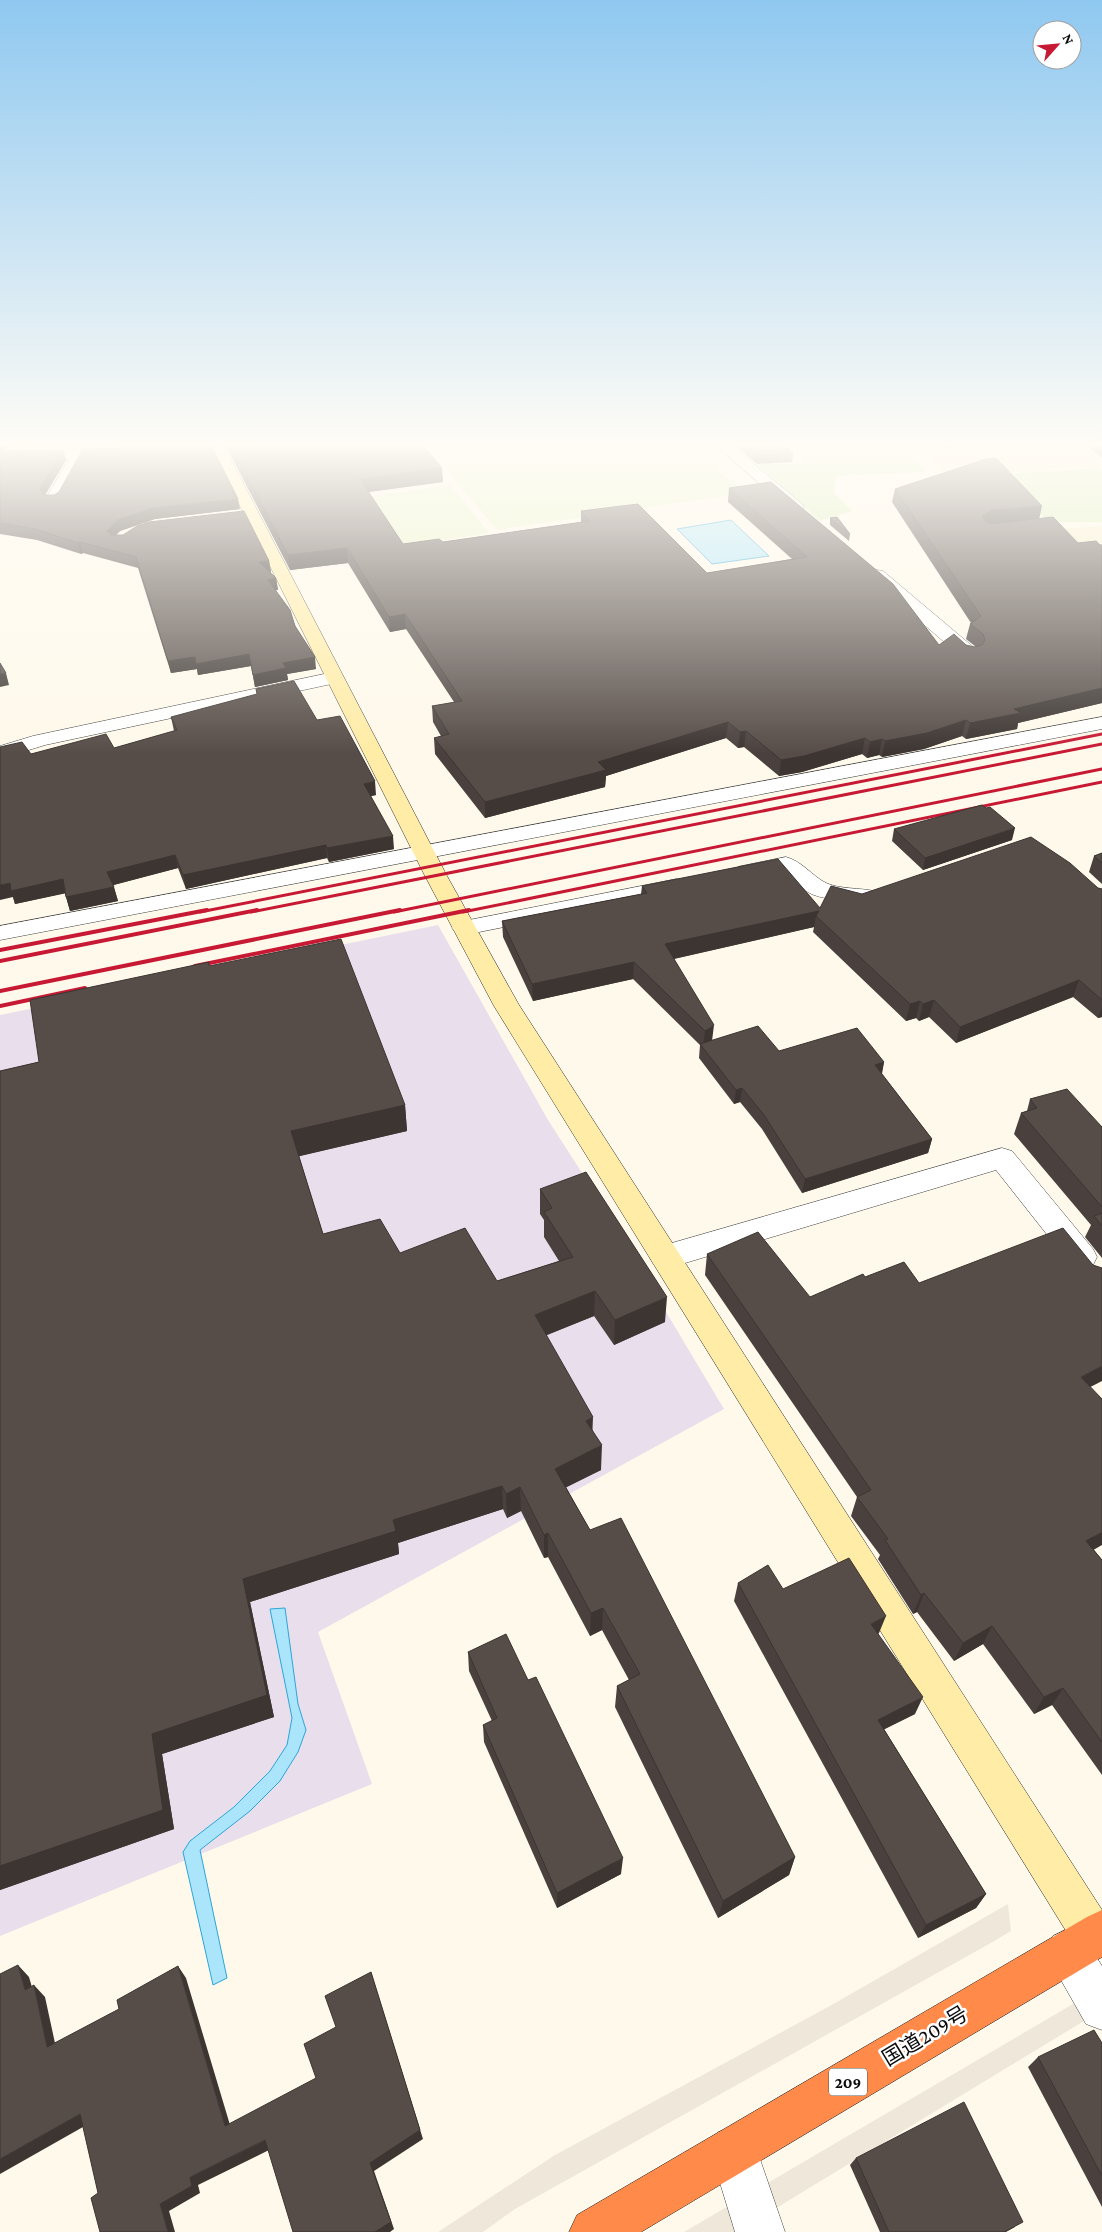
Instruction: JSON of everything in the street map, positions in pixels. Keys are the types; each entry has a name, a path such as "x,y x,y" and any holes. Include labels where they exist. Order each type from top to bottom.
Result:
{"highway":[{"name":"国道209号","path":"594,2232 1088,1940"}],"street":[{"path":"262,546 297,601 334,678 424,853 507,1006 665,1257 1088,1940 1102,2008"},
{"path":"864,564 971,654"},
{"path":"0,753 49,738 334,678"},
{"path":"0,933 1102,723"},
{"path":"727,875 786,864 821,890 868,897 887,890"},
{"path":"464,928 698,881"},
{"path":"665,1257 1002,1158 1097,1276"},
{"path":"734,2150 760,2232"}],"shaded area":[{"path":"1077,546 1102,546 1102,560"},
{"path":"438,925 548,1120 595,1193 724,1409 318,1632 372,1784 0,1936 0,1015"},
{"path":"1008,1904 1011,1931 989,1944 515,2209 483,2232 438,2232 555,2155 828,2007"},
{"path":"1102,1987 1102,2010 737,2232 684,2232"}],"water":[{"path":"694,546 759,546 769,556 712,564"},
{"path":"285,1608 298,1704 306,1730 298,1752 280,1781 250,1811 200,1850 227,1978 213,1985 183,1852 190,1841 234,1807 270,1771 287,1745 292,1718 270,1609"}],"building":[{"path":"96,546 262,546 269,561 259,562 276,578 268,580 290,610 295,626 315,657 283,663 286,668 253,675 249,654 196,664 195,657 168,661 136,557"},
{"path":"283,546 680,546 707,573 807,557 795,546 848,546 893,584 939,645 954,634 966,645 974,647 982,645 985,640 983,634 970,624 981,616 934,546 1102,546 1102,688 1014,709 1021,713 970,723 966,720 927,733 885,741 882,739 870,742 865,738 804,756 781,760 746,731 740,732 728,722 598,762 606,770 485,802 434,738 449,734 432,706 462,701 405,614 389,617 347,548 288,555"},
{"path":"0,663 6,673 0,674"},
{"path":"294,681 317,720 340,716 375,781 364,784 393,836 327,848 326,845 183,875 175,855 107,872 114,887 66,897 63,879 11,891 10,883 0,885 0,747 22,742 31,754 106,734 114,748 177,730 171,717 257,694 256,689"},
{"path":"982,805 986,808 990,807 1015,828 925,858 894,829"},
{"path":"1031,837 1070,863 1098,888 1102,889 1102,1000 1079,980 960,1027 934,1000 923,1004 920,1001 910,1004 816,916 819,911 665,944 714,1025 705,1031 634,962 532,984 502,921 647,893 642,886 778,859 820,908 831,886 862,894"},
{"path":"1102,853 1102,863 1094,856"},
{"path":"341,939 405,1105 291,1131 323,1234 380,1219 400,1253 465,1228 497,1281 573,1257 544,1212 552,1208 540,1189 586,1172 667,1297 615,1320 595,1291 535,1315 593,1417 586,1421 602,1445 555,1469 590,1530 621,1518 795,1857 723,1901 617,1686 640,1674 603,1608 591,1613 548,1533 544,1535 520,1487 506,1494 502,1486 393,1520 396,1531 243,1579 267,1695 152,1734 163,1810 0,1866 0,1071 39,1062 30,1000 209,962 209,966"},
{"path":"758,1026 779,1051 857,1028 884,1062 875,1065 932,1139 805,1179 764,1115 742,1088 736,1090 700,1044"},
{"path":"1067,1089 1102,1127 1102,1207 1021,1113 1037,1108 1030,1099"},
{"path":"1102,1213 1102,1226 1094,1216"},
{"path":"1063,1228 1093,1265 1102,1268 1102,1366 1081,1377 1102,1399 1102,1532 1086,1541 1102,1560 1102,1742 1063,1688 1044,1697 992,1626 963,1643 924,1593 921,1595 885,1540 888,1539 857,1497 871,1490 707,1254 758,1232 810,1297 863,1274 865,1277 904,1262 919,1283"},
{"path":"849,1558 886,1616 871,1624 923,1697 878,1720 986,1894 926,1925 738,1583 768,1565 783,1589"},
{"path":"506,1634 528,1680 536,1677 623,1858 557,1893 483,1725 497,1718 468,1652"},
{"path":"18,1965 25,1990 34,1985 47,2047 119,2009 117,2000 178,1966 225,2126 316,2078 304,2044 336,2027 325,1996 371,1972 420,2130 370,2163 391,2222 375,2232 293,2232 265,2140 190,2177 192,2186 160,2204 168,2232 100,2232 91,2198 98,2193 80,2114 0,2159 0,1974"},
{"path":"1094,2030 1102,2043 1102,2176 1038,2057"},
{"path":"964,2102 1023,2222 1004,2232 889,2232 856,2158"}],"railway":[{"path":"200,912 1102,734"},
{"path":"251,912 1102,744"},
{"path":"394,912 1102,769"},
{"path":"463,912 1102,782"},
{"path":"0,950 207,910"},
{"path":"0,961 257,910"},
{"path":"0,991 400,910"},
{"path":"195,966 469,910"},
{"path":"0,1006 85,988"}]}
